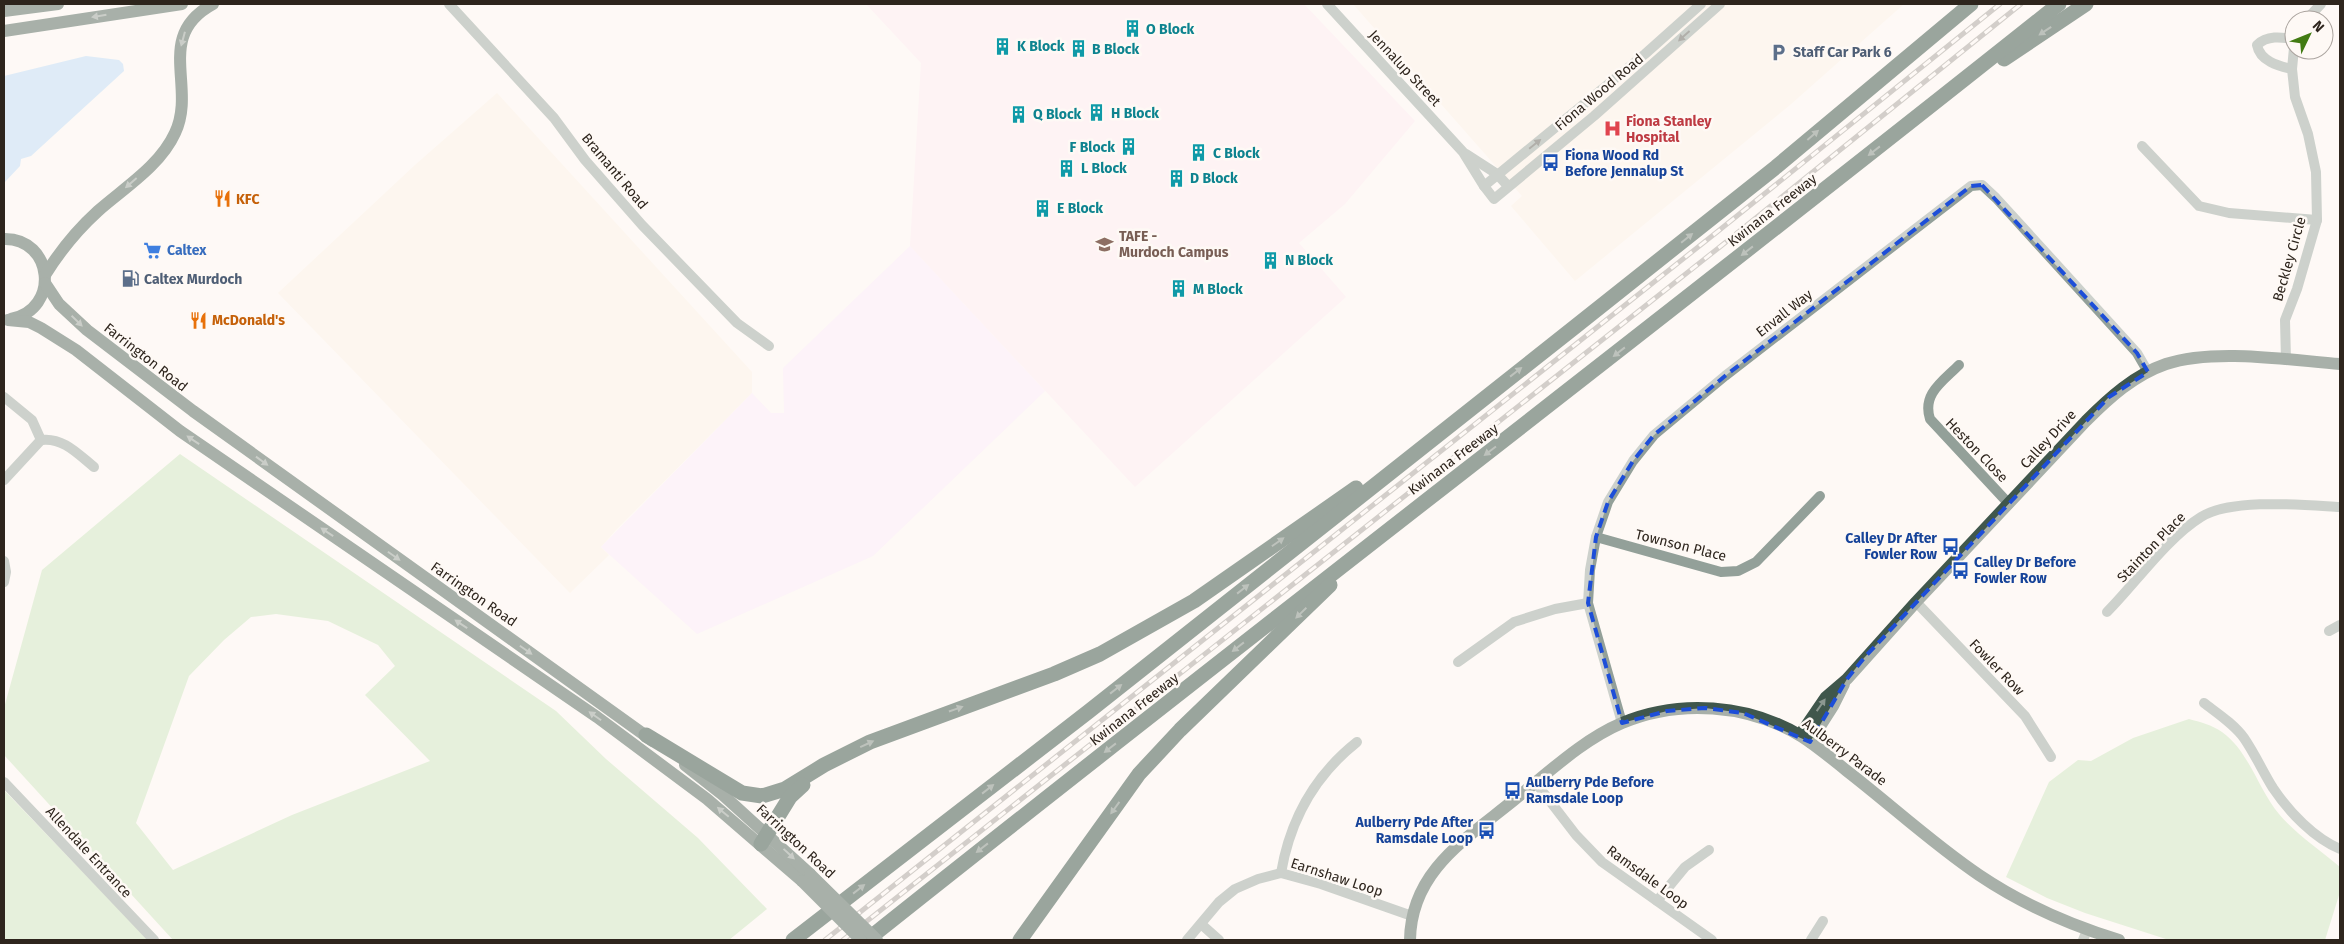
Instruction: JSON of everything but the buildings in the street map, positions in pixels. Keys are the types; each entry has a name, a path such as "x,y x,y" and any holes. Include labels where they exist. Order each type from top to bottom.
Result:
{"highway":[{"path":"1862,93 1955,4"},
{"name":"Kwinana Freeway","path":"793,940 1088,712 1776,167 1862,93 1971,4"},
{"name":"Kwinana Freeway","path":"867,940 1386,530 1597,369 2059,4"},
{"path":"1912,120 2086,4"},
{"path":"646,735 742,793 762,796 784,789 824,765 870,742 910,725 1054,674 1100,654 1151,627 1194,601 1478,402"},
{"path":"1019,940 1140,774 1180,730 1386,530"},
{"path":"764,839 790,797 824,765"}],"main road":[{"path":"4,11 58,4"},
{"path":"4,31 182,4"},
{"path":"6,320 19,318 29,312 43,294 45,279 60,251 82,227 166,149 175,133 181,113 179,59 182,38 189,22 201,11 213,4"},
{"name":"Farrington Road","path":"4,239 16,241 33,251 40,259 45,279 59,304 87,330 185,406 646,735 723,795 764,839 877,940"},
{"name":"Farrington Road","path":"6,320 29,322 76,350 180,431 597,717 764,839"},
{"name":"Calley Drive","path":"1805,738 1826,697 1846,679 1916,602 2110,397 2148,372 2190,358 2214,357 2340,364"},
{"name":"Aulberry Parade","path":"1410,940 1412,916 1429,877 1443,858 1536,783 1584,746 1622,723 1667,711 1705,708 1743,713 1764,719 1805,738 1979,876 2085,935 2119,940"},
{"name":"Farrington Road","path":"806,877 861,940"}],"street":[{"name":"Bramanti Road","path":"449,4 554,118 585,160 642,225 737,323 769,346"},
{"name":"Jennalup Street","path":"1327,4 1464,152 1494,199"},
{"name":"Fiona Wood Road","path":"1484,186 1645,54 1701,4"},
{"name":"Fiona Wood Road","path":"1494,199 1653,64 1720,4"},
{"path":"2284,38 2276,37 2261,42 2258,45 2261,55 2268,60 2292,69"},
{"path":"1645,54 1653,64"},
{"name":"Beckley Circle","path":"2286,360 2285,320 2303,271 2317,220 2316,172 2308,134 2295,97 2293,60"},
{"path":"2142,146 2199,206 2229,213 2317,220"},
{"name":"Jennalup Street","path":"1464,152 1497,174 1508,186"},
{"name":"Envall Way","path":"1622,723 1588,603 1590,570 1596,537 1608,502 1633,461 1654,435 1725,376 1971,186 1982,185 1996,198 2137,353 2148,372"},
{"name":"Heston Close","path":"1958,365 1930,396 1926,409 1930,419 2009,504"},
{"path":"4,397 32,420 41,440"},
{"path":"4,480 41,440 63,443 94,466"},
{"name":"Townson Place","path":"1596,537 1721,572 1738,571 1756,562 1820,496"},
{"name":"Stainton Place","path":"2107,612 2166,548 2202,517 2237,506 2302,505 2340,507"},
{"path":"4,561 6,572 4,582"},
{"name":"Fowler Row","path":"1916,602 2025,716 2051,757"},
{"path":"1458,662 1514,622 1555,609 1588,603"},
{"path":"2329,631 2340,625"},
{"path":"2204,702 2243,736 2273,788 2289,808 2329,844 2340,849"},
{"path":"1281,873 1292,828 1308,795 1339,756 1357,742"},
{"name":"Allendale Entrance","path":"4,782 154,940"},
{"name":"Ramsdale Loop","path":"1536,783 1588,850 1712,940"},
{"path":"1657,901 1685,867 1709,850"},
{"name":"Earnshaw Loop","path":"1187,940 1219,902 1235,888 1281,873 1320,884 1412,916"},
{"path":"1811,940 1823,922"},
{"path":"1201,924 1219,940"}],"highlighted area":[{"path":"1982,185 2137,353 2148,372 2109,397 1864,658 1847,679 1810,742 1743,713 1705,708 1667,711 1622,723 1588,603 1596,537 1608,502 1633,461 1654,435 1725,376 1971,186"}],"shaded area":[{"name":"TAFE - Murdoch Campus","path":"866,4 1304,4 1415,121 1345,204 1299,243 1346,297 1135,487 910,246 921,63"},
{"name":"Fiona Stanley Hospital","path":"1353,4 1904,4 1790,105 1575,281 1511,206 1522,196"},
{"path":"497,93 752,372 752,393 616,530 601,547 609,555 570,593 278,293 415,165"},
{"path":"910,246 1045,391 873,556 697,634 601,547 752,393 771,413 784,413 783,368"}],"green space":[{"path":"180,454 556,711 606,759 698,838 767,909 729,940 173,940 4,755 4,708 42,570","holes":["276,614 328,621 378,645 395,666 365,695 430,761 292,815 173,870 136,823 189,676 224,640 251,617"]},
{"path":"2189,719 2214,727 2231,740 2239,749 2279,814 2300,835 2340,867 2340,892 2325,940 2169,940 2085,913 2047,898 2006,877 2049,782 2078,760 2091,761 2133,738"},
{"path":"4,790 148,940 4,940"}],"water":[{"path":"86,56 119,60 123,64 124,71 31,156 21,159 20,166 4,183 4,76"}],"railway":[{"path":"825,940 1717,232 2000,4"},
{"path":"843,940 1721,246 2021,4"}],"place":[{"name":"O Block","path":"1132,29"},
{"name":"K Block","path":"1003,46"},
{"name":"B Block","path":"1078,49"},
{"name":"Staff Car Park 6","path":"1779,52"},
{"name":"H Block","path":"1097,113"},
{"name":"Q Block","path":"1019,114"},
{"name":"Fiona Stanley Hospital","path":"1612,129"},
{"name":"F Block","path":"1129,147"},
{"name":"C Block","path":"1199,153"},
{"name":"Fiona Wood Rd Before Jennalup St","path":"1551,163"},
{"name":"L Block","path":"1067,168"},
{"name":"D Block","path":"1176,178"},
{"name":"KFC","path":"222,199"},
{"name":"E Block","path":"1043,208"},
{"name":"TAFE - Murdoch Campus","path":"1105,244"},
{"name":"Caltex","path":"153,250"},
{"name":"N Block","path":"1271,260"},
{"name":"Caltex Murdoch","path":"130,279"},
{"name":"M Block","path":"1179,289"},
{"name":"McDonald's","path":"198,320"},
{"name":"Calley Dr After Fowler Row","path":"1951,546"},
{"name":"Calley Dr Before Fowler Row","path":"1960,570"},
{"name":"Aulberry Pde Before Ramsdale Loop","path":"1512,790"},
{"name":"Aulberry Pde After Ramsdale Loop","path":"1487,830"}]}
